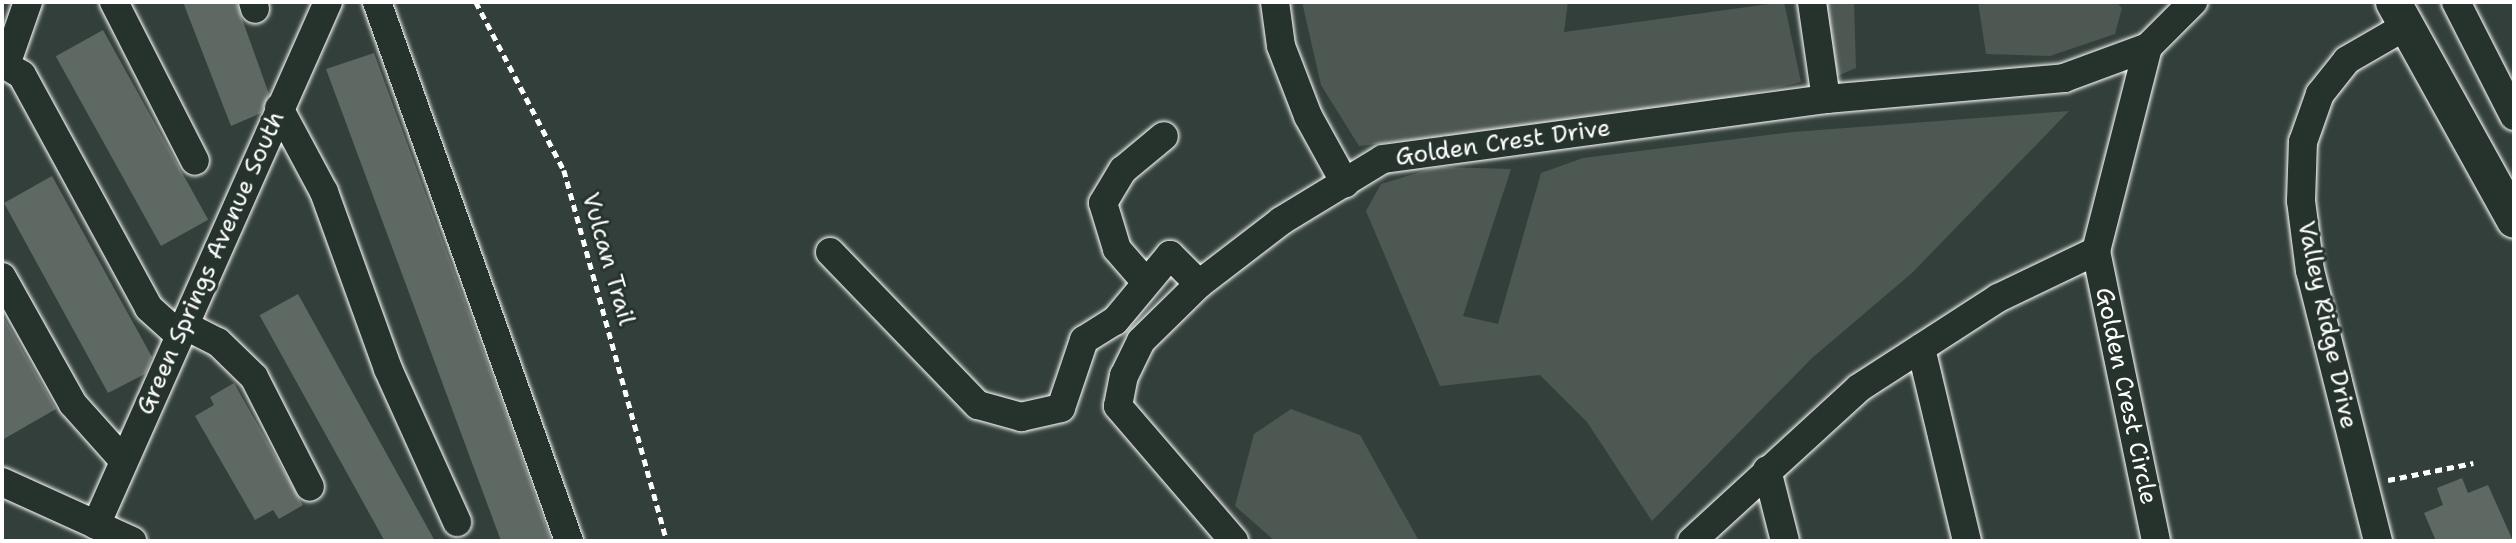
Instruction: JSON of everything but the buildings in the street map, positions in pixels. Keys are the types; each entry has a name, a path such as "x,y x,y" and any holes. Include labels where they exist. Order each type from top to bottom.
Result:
{"main road":[{"path":"2399,14 2514,220"}],"street":[{"path":"28,2 4,64 22,75 149,308 181,330 218,342 254,377 310,486"},
{"path":"114,2 195,161"},
{"name":"Green Springs Avenue South","path":"96,525 279,107 328,2"},
{"path":"377,2 569,541"},
{"path":"1275,2 1280,46 1308,116 1345,183"},
{"path":"1812,2 1826,99"},
{"name":"Golden Crest Drive","path":"1234,541 1118,406 1141,341 1199,284 1281,221 1383,159 1826,99 2064,78 2148,47 2193,2"},
{"path":"2456,2 2514,116"},
{"name":"Valley Ridge Drive","path":"2378,541 2310,271 2301,201 2303,142 2320,94 2347,60 2399,14"},
{"name":"Golden Crest Circle","path":"2148,47 2096,251 2157,541"},
{"path":"279,107 324,192 388,369 457,522"},
{"path":"1144,279 1116,249 1103,204 1123,170 1164,136"},
{"name":"Golden Crest Circle","path":"1692,541 1859,388 1998,298 2096,251"},
{"path":"830,252 978,405 1021,416 1061,408 1084,340 1115,321 1144,279 1170,255 1199,284"},
{"path":"2,277 73,404 124,461"},
{"path":"1921,348 1967,541"},
{"path":"1767,470 1785,541"},
{"path":"2,482 132,541"}],"path":[{"name":"Vulcan Trail","path":"476,2 564,170 667,541"},
{"path":"2363,485 2473,463"}],"shaded area":[{"path":"1302,2 1568,2 1564,32 1784,2 1801,82 1707,104 1359,146 1321,85"},
{"path":"1825,2 1854,2 1856,68 1835,77"},
{"path":"1978,2 2116,2 2122,8 2115,34 2050,56 1986,54"},
{"path":"2069,111 1912,273 1812,358 1652,521 1587,422 1540,375 1440,386 1366,211 1381,184 1437,167 1511,169 1463,316 1498,324 1541,173 1583,158 1793,132"},
{"path":"1291,409 1360,435 1419,541 1275,541 1235,506 1254,434"}]}
